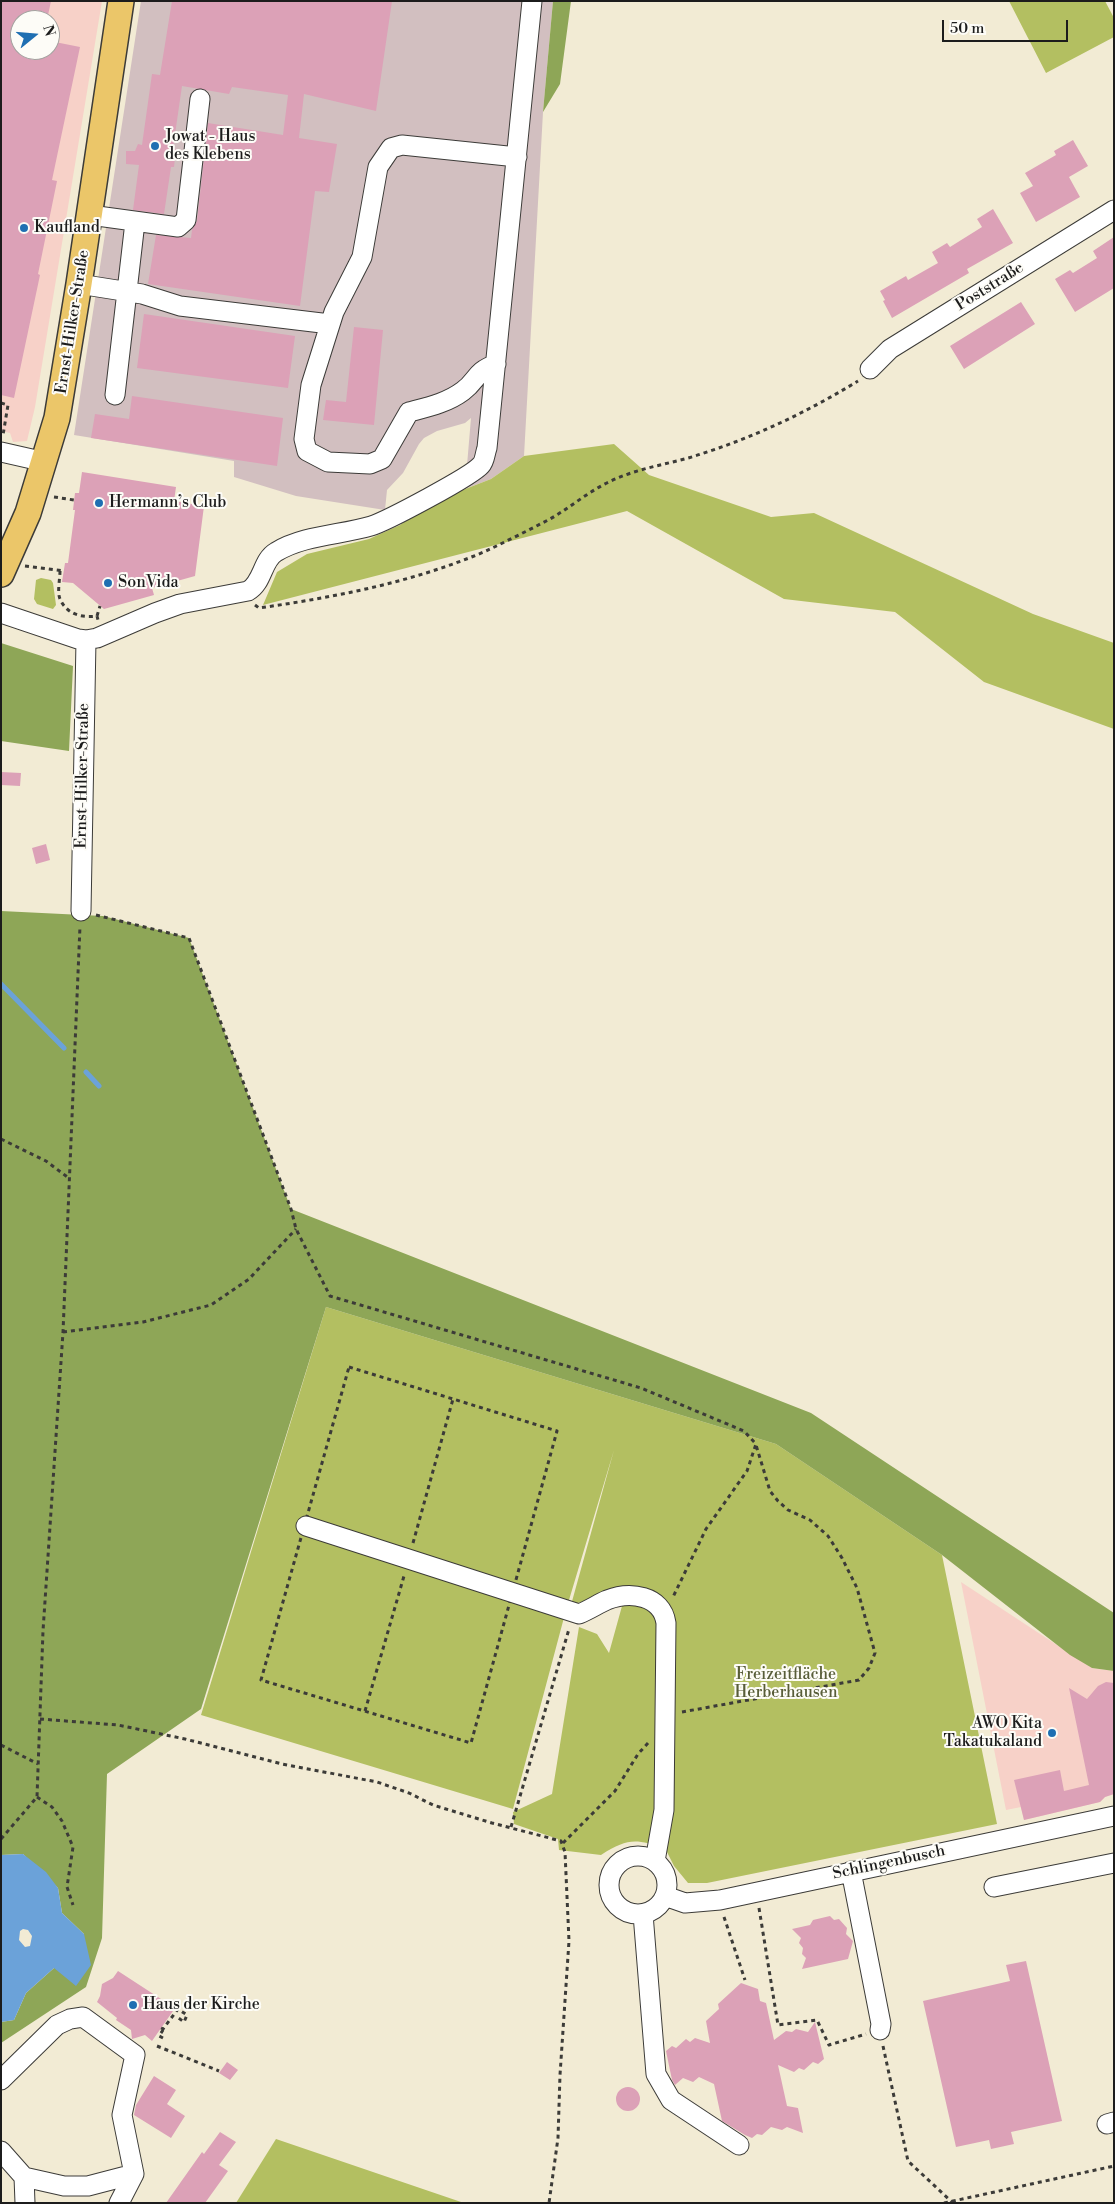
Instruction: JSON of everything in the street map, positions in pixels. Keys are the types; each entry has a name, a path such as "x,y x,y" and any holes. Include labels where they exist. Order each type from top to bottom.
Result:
{"main road":[{"name":"Ernst-Hilker-Straße","path":"1,574 28,513 57,418 80,284 121,1"}],"street":[{"path":"1,613 78,639 97,638 180,604 248,591 256,586 266,564 274,553 289,545 373,526 483,464 487,448 496,364 532,1"},
{"path":"90,215 178,227 186,220 200,99"},
{"path":"496,364 482,369 465,390 446,402 409,412 382,459 370,464 328,462 307,451 304,439 311,385 334,312 362,257 378,167 391,148 402,144 517,158"},
{"name":"Poststraße","path":"870,369 890,349 1114,210"},
{"path":"115,395 135,222"},
{"path":"80,284 142,294 180,306 330,324"},
{"path":"2,446 45,462"},
{"name":"Ernst-Hilker-Straße","path":"81,911 86,640"},
{"path":"306,1526 579,1614 607,1600 637,1595 654,1602 665,1613 666,1623 664,1810 655,1861"},
{"name":"Schlingenbusch","path":"665,1896 686,1903 720,1900 1114,1816"},
{"path":"628,1857 647,1857 661,1867 667,1881 665,1896 656,1908 643,1914 624,1911 616,1905 611,1897 609,1878 613,1869 628,1857"},
{"path":"994,1887 1114,1863"},
{"path":"851,1871 881,2024 880,2030"},
{"path":"643,1914 656,2074 670,2100 739,2145"},
{"path":"1,2080 57,2025 70,2019 83,2017 135,2055 122,2115 134,2174 119,2203"},
{"path":"1,2151 24,2177 64,2186 88,2186 134,2174"},
{"path":"24,2177 25,2203"}],"path":[{"path":"235,593 259,608 318,600 409,578 485,551 550,518 610,481 649,467 706,452 778,424 827,400 863,378 870,369"},
{"path":"1,403 8,405 2,446"},
{"path":"58,498 74,500"},
{"path":"24,566 62,571 60,599 68,609 84,618 97,616"},
{"path":"99,622 97,616 100,606"},
{"path":"1,1839 37,1797 43,1630 70,1179 81,911 189,938 291,1209 296,1229 330,1296 641,1388 744,1431 756,1444 770,1491 788,1510 810,1520 828,1536 842,1558 857,1588 875,1653 869,1668 859,1680 664,1721 638,1754 615,1792 563,1843"},
{"path":"1,1139 46,1161 70,1179"},
{"path":"62,1332 143,1322 211,1305 249,1279 296,1229"},
{"path":"673,1597 706,1529 747,1471 756,1444"},
{"path":"511,1827 573,1612"},
{"path":"40,1720 118,1725 185,1739 282,1764 377,1782 409,1793 433,1805 559,1840 563,1843"},
{"path":"1,1745 38,1764"},
{"path":"37,1797 52,1807 62,1821 73,1847 67,1887 73,1905"},
{"path":"549,2203 558,2138 563,2018 569,1941 569,1914 563,1843"},
{"path":"756,1891 778,2025 817,2020 829,2044 880,2030 908,2161 953,2202"},
{"path":"720,1900 728,1931 745,1980"},
{"path":"162,2038 159,2036 162,2029 178,2008 187,2015 184,2022 177,2018"},
{"path":"157,2046 220,2071"},
{"path":"944,2203 1114,2166"}],"shaded area":[{"name":"Kaufland","path":"1,1 102,1 35,407 27,441 13,442 10,433 1,431"},
{"path":"141,1 553,1 543,112 524,456 491,479 465,489 471,418 465,423 437,431 424,438 403,473 387,490 385,510 296,496 234,477 234,461 74,435"},
{"name":"AWO Kita Takatukaland","path":"961,1582 1092,1668 1114,1671 1114,1794 1105,1797 1100,1802 1024,1820 1021,1807 1006,1810"}],"green space":[{"path":"553,1 571,1 560,84 543,112"},
{"path":"1009,1 1105,1 1114,18 1114,37 1046,73"},
{"path":"614,444 649,475 771,517 814,513 1033,614 1114,643 1114,729 984,682 895,612 784,599 627,511 263,605 277,572 307,554 369,539 400,525 432,502 491,479 524,456"},
{"path":"41,578 51,580 53,583 56,605 53,609 37,604 34,599 36,580"},
{"path":"1,643 73,666 69,751 1,741"},
{"path":"1,911 103,916 189,938 291,1209 811,1413 1114,1613 1114,1671 1092,1668 1070,1655 942,1555 776,1444 326,1307 201,1709 107,1774 102,1938 86,1987 1,2043 1,2022 14,2020 26,1993 54,1968 84,1934 62,1913 58,1888 23,1854 1,1855"},
{"name":"Freizeitfläche Herberhausen","path":"326,1307 776,1444 942,1555 997,1824 707,1883 688,1883 674,1866 665,1848 646,1843 632,1842 618,1845 601,1855 559,1850 558,1839 514,1824 513,1812 552,1794 579,1627 597,1634 609,1653 627,1588 571,1605 614,1450 566,1610 513,1809 201,1715"},
{"path":"276,2139 464,2203 236,2203"}],"water":[{"path":"23,1854 46,1872 58,1888 62,1913 84,1934 91,1965 76,1986 54,1968 26,1993 14,2020 1,2022 1,1855","holes":["23,1929 28,1930 32,1936 30,1946 25,1947 19,1940 20,1931"]}],"building":[{"name":"Kaufland","path":"1,1 51,1 49,10 10,10 10,60 60,60 60,43 80,47 52,180 57,181 38,274 40,275 14,398 1,395"},
{"path":"172,1 392,1 376,111 304,94 299,138 337,144 329,192 315,191 300,306 148,284 156,235 191,238 192,230 197,221 208,123 283,135 288,95 232,87 229,94 182,86 173,148 176,149 174,167 171,167 164,214 133,210 139,165 126,164 126,151 135,151 138,144 142,145 152,74 160,75"},
{"path":"1073,140 1088,166 1069,177 1080,197 1036,222 1020,193 1033,186 1025,173 1056,155 1054,151"},
{"path":"993,209 1013,243 967,269 969,273 892,318 880,291 906,276 908,280 938,263 932,252 947,243 950,247 982,227 977,219"},
{"path":"1114,237 1114,288 1075,312 1055,279 1070,270 1073,273 1097,258 1093,251"},
{"path":"1021,302 1035,324 964,369 950,346"},
{"path":"144,314 295,336 288,388 137,368"},
{"path":"354,327 383,330 374,425 323,420 326,400 346,402"},
{"path":"132,396 283,418 277,466 91,438 95,414 129,419"},
{"path":"82,472 176,487 174,501 204,506 195,576 152,588 154,595 104,609 73,583 62,582 65,563 68,563 75,510 73,510 75,493 79,493"},
{"path":"1,772 21,773 20,786 1,785"},
{"path":"46,844 50,860 36,864 32,848"},
{"path":"1106,1682 1114,1683 1114,1794 1105,1797 1100,1802 1024,1820 1014,1780 1060,1770 1064,1791 1089,1785 1069,1688 1087,1699 1098,1686"},
{"path":"830,1916 834,1920 839,1919 847,1928 846,1934 853,1941 848,1959 802,1969 806,1958 802,1954 803,1948 799,1943 801,1938 792,1929 810,1925 813,1920"},
{"path":"1026,1961 1062,2121 1011,2132 1014,2144 991,2149 989,2140 956,2147 923,2001 1010,1981 1006,1965"},
{"name":"Haus der Kirche","path":"118,1971 161,1999 160,2001 173,2011 152,2041 145,2035 132,2039 131,2030 116,2020 117,2018 97,2002 102,1984 113,1978"},
{"path":"741,1983 758,1989 760,2001 766,2003 774,2040 786,2031 792,2032 796,2029 808,2032 815,2022 824,2059 818,2064 813,2062 804,2070 799,2068 794,2072 778,2065 787,2106 798,2108 803,2133 787,2127 782,2130 771,2127 762,2135 757,2134 752,2138 722,2121 714,2084 699,2077 693,2082 683,2078 675,2085 672,2080 666,2051 672,2046 676,2048 686,2039 690,2042 695,2038 710,2043 706,2021 719,2009 718,2004"},
{"path":"227,2062 238,2070 230,2080 219,2073"},
{"path":"154,2076 176,2090 167,2104 185,2116 171,2138 134,2115 136,2105"},
{"path":"628,2087 636,2091 640,2099 636,2107 628,2111 620,2107 616,2099 620,2091"},
{"path":"220,2132 236,2142 219,2165 228,2171 205,2203 166,2203 202,2152 204,2154"}],"waterway":[{"path":"1,984 64,1048"},
{"path":"86,1072 99,1086"}],"place":[{"name":"Jowat - Haus des Klebens","path":"155,146"},
{"name":"Kaufland","path":"24,228"},
{"name":"Hermann’s Club","path":"99,503"},
{"name":"SonVida","path":"108,583"},
{"name":"AWO Kita Takatukaland","path":"1052,1733"},
{"name":"Haus der Kirche","path":"133,2005"}]}
